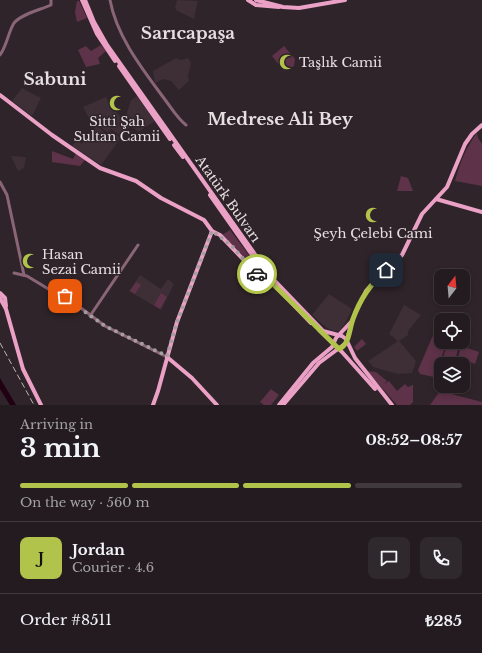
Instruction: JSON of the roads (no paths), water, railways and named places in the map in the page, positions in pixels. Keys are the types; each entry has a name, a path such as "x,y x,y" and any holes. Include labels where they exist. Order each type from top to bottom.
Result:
{"main road":[{"name":"Atatürk Bulvarı","path":"82,0 94,28 106,48 274,285 339,349 389,405"},
{"name":"Atatürk Bulvarı","path":"85,0 94,22 107,45 271,277 323,331 339,335 347,342 356,360 392,405"},
{"path":"248,0 256,5 265,7 308,7 344,0"},
{"path":"256,0 283,7"},
{"path":"0,95 52,135 100,168 136,181 161,198 204,220 212,231 230,244 261,278 274,285"},
{"path":"283,405 318,361 339,349 347,342 353,318 368,288 402,256 422,214 449,184 467,141 482,125"},
{"path":"436,199 482,212"},
{"path":"153,405 177,322 212,231"},
{"path":"2,297 27,378 40,405"},
{"path":"279,405 334,344 339,335 353,318"},
{"path":"167,356 192,378 217,405"}],"street":[{"path":"0,54 19,18 51,5 50,0"},
{"path":"110,0 116,20 129,47 155,86 186,125"},
{"path":"0,51 8,38"},
{"path":"0,182 7,195 24,275"},
{"path":"90,316 138,245"},
{"path":"14,273 24,275 55,293 65,297 90,316 120,334 167,356"},
{"path":"55,293 62,303 78,307"},
{"path":"59,300 65,297"},
{"path":"65,297 66,303"}],"railway":[{"path":"0,343 34,405"}],"place":[{"name":"Taşlık Camii","path":"287,62"},
{"name":"Sitti Şah Sultan Camii","path":"117,103"},
{"name":"Şeyh Çelebi Cami","path":"373,215"},
{"name":"Hasan Sezai Camii","path":"30,261"}],"district":[{"name":"Sarıcapaşa","path":"188,33"},
{"name":"Sabuni","path":"55,79"},
{"name":"Medrese Ali Bey","path":"280,119"}]}
